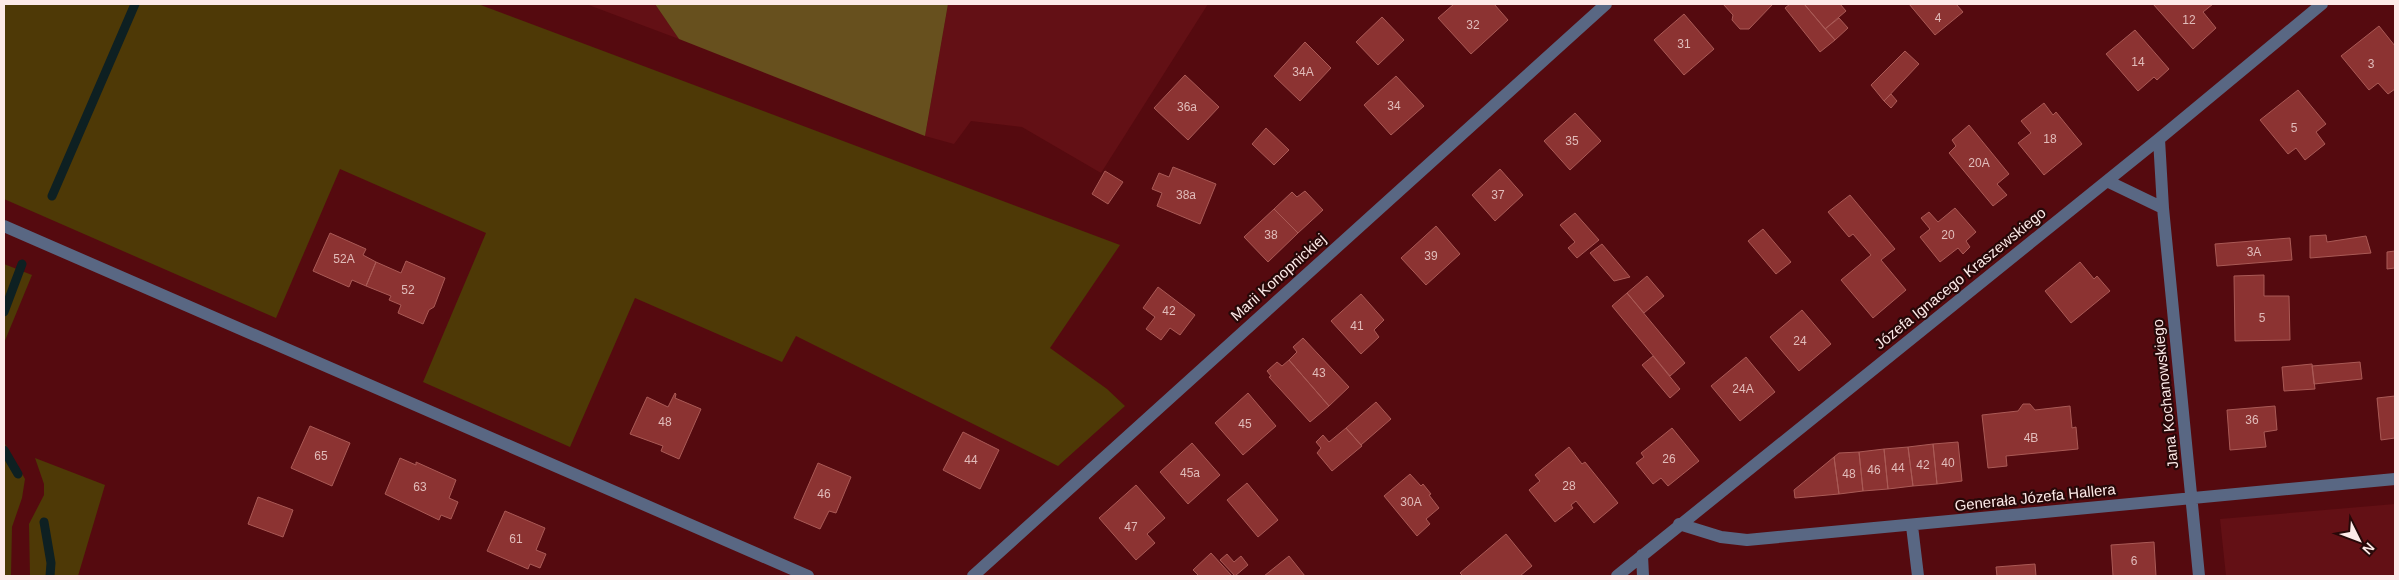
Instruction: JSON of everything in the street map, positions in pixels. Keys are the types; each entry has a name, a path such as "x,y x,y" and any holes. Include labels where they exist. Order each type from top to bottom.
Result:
{"street":[{"name":"Marii Konopnickiej","path":"973,576 1606,4"},
{"name":"Józefa Ignacego Kraszewskiego","path":"1617,576 1679,524 2159,139 2322,4"},
{"name":"Jana Kochanowskiego","path":"2159,139 2163,208 2199,576"},
{"path":"2107,181 2163,208"},
{"path":"4,226 808,576"},
{"name":"Generała Józefa Hallera","path":"1679,524 1721,537 1747,540 1912,526 2395,479"},
{"path":"1912,526 1918,576"},
{"path":"1642,556 1643,576"}],"shaded area":[{"path":"4,4 478,4 1120,245 1050,348 1107,389 1125,406 1058,466 796,336 782,362 635,298 570,447 423,382 486,233 340,169 276,318 4,199"},
{"path":"586,4 655,4 679,39"},
{"path":"655,4 948,4 925,136 679,39"},
{"path":"948,4 1208,4 1101,173 1022,127 971,121 954,144 925,136"},
{"path":"4,264 32,275 4,343"},
{"path":"4,442 25,479 22,498 12,527 11,576 4,576"},
{"path":"35,458 105,485 78,576 30,576 29,524 44,495 44,484"},
{"path":"2395,504 2395,576 2226,576 2220,519"}],"building":[{"path":"1454,4 1494,4 1508,20 1471,54 1438,18"},
{"path":"1723,4 1773,4 1749,29 1740,29 1732,20 1733,15"},
{"path":"1790,4 1804,4 1835,40 1820,52 1785,8"},
{"path":"1840,4 1846,11 1825,29 1805,5"},
{"path":"1909,4 1956,4 1963,12 1935,35"},
{"path":"2153,4 2213,4 2203,12 2216,28 2193,49"},
{"path":"1684,14 1714,49 1684,75 1654,40"},
{"path":"1382,17 1404,40 1378,65 1356,42"},
{"path":"1839,18 1848,28 1835,40 1825,29"},
{"path":"2379,26 2395,46 2395,89 2388,94 2378,83 2369,90 2341,56"},
{"path":"2135,30 2169,69 2157,80 2154,77 2138,91 2106,54"},
{"path":"1305,42 1331,68 1300,101 1274,76"},
{"path":"1905,51 1919,64 1884,101 1871,85"},
{"path":"1185,75 1219,107 1188,140 1154,108"},
{"path":"1396,76 1424,106 1391,135 1364,105"},
{"path":"2298,90 2326,124 2316,132 2325,144 2305,160 2296,148 2288,154 2260,120"},
{"path":"1891,94 1897,101 1891,108 1884,101"},
{"path":"2044,103 2053,115 2056,112 2082,144 2044,175 2018,143 2031,133 2021,121"},
{"path":"1575,113 1601,141 1570,170 1544,141"},
{"path":"1969,125 2009,174 1997,184 2007,195 1993,206 1949,153 1956,146 1952,140"},
{"path":"1266,128 1289,150 1274,165 1252,144"},
{"path":"1173,167 1216,184 1200,224 1157,206 1162,193 1152,189 1159,173 1169,177"},
{"path":"1500,169 1523,195 1495,221 1472,195"},
{"path":"1105,171 1123,182 1108,204 1092,194"},
{"path":"1305,191 1323,210 1298,233 1274,209 1292,192 1297,197"},
{"path":"1850,195 1895,249 1881,260 1906,290 1873,318 1841,280 1871,255 1853,234 1849,237 1828,212"},
{"path":"1955,208 1976,232 1966,241 1970,247 1963,254 1958,248 1940,262 1920,237 1930,229 1921,218 1929,212 1938,222"},
{"path":"1274,209 1298,233 1268,262 1244,237"},
{"path":"1575,213 1599,240 1577,258 1568,248 1575,242 1560,225"},
{"path":"1436,226 1460,254 1426,285 1401,258"},
{"path":"1763,229 1791,262 1776,274 1748,241"},
{"path":"330,233 366,249 363,255 376,262 366,286 352,280 349,287 313,271"},
{"path":"2326,235 2327,242 2366,236 2371,253 2310,258 2310,236"},
{"path":"2290,238 2292,260 2217,266 2215,244"},
{"path":"1602,244 1630,277 1614,281 1590,253"},
{"path":"2395,251 2395,268 2387,269 2387,252"},
{"path":"406,261 445,278 434,307 429,310 423,324 398,313 401,305 389,300 391,296 366,286 376,262 401,273"},
{"path":"2080,262 2094,279 2097,276 2110,291 2071,323 2045,291"},
{"path":"2264,275 2264,296 2289,296 2290,340 2235,341 2234,276"},
{"path":"1647,276 1664,296 1644,313 1627,293"},
{"path":"1158,287 1195,315 1180,335 1170,328 1161,340 1146,329 1155,317 1143,308"},
{"path":"1627,293 1685,363 1670,376 1612,306"},
{"path":"1361,294 1384,320 1374,330 1379,337 1361,354 1331,321"},
{"path":"1802,310 1831,344 1799,371 1770,337"},
{"path":"1303,338 1349,387 1329,406 1289,360 1297,352 1293,347"},
{"path":"1653,356 1680,389 1670,398 1642,365"},
{"path":"1746,357 1775,392 1740,421 1711,386"},
{"path":"1289,360 1329,406 1310,422 1269,377 1271,376 1267,371 1277,362 1282,366"},
{"path":"2360,362 2362,379 2314,384 2312,366"},
{"path":"2312,364 2315,389 2284,391 2282,367"},
{"path":"675,393 675,398 701,409 679,459 661,451 663,446 630,434 647,397 668,407"},
{"path":"1248,393 1276,426 1243,455 1215,423"},
{"path":"2395,396 2395,438 2381,440 2377,398"},
{"path":"1376,402 1391,419 1361,445 1346,428"},
{"path":"2023,404 2030,404 2035,410 2070,406 2072,428 2076,427 2078,449 2006,456 2007,466 1988,468 1982,415 2018,411"},
{"path":"2275,406 2277,430 2264,432 2266,447 2230,450 2227,410"},
{"path":"310,426 350,443 332,486 291,468"},
{"path":"1346,428 1362,446 1332,471 1317,453 1321,448 1316,442 1323,435 1329,442"},
{"path":"1672,428 1699,461 1668,486 1661,478 1653,484 1636,463 1644,457 1641,453"},
{"path":"963,432 999,450 980,489 943,470"},
{"path":"1958,442 1962,481 1937,484 1933,444"},
{"path":"1192,443 1220,475 1188,504 1160,472"},
{"path":"1933,444 1937,484 1913,486 1908,447"},
{"path":"1569,447 1582,464 1585,462 1618,503 1594,523 1576,501 1571,505 1573,508 1555,522 1529,490 1540,481 1535,475"},
{"path":"1908,447 1913,486 1888,489 1884,449"},
{"path":"1884,449 1888,489 1863,491 1859,452"},
{"path":"1859,452 1863,491 1839,494 1834,457 1839,453"},
{"path":"1834,457 1839,494 1795,498 1794,490"},
{"path":"400,458 416,465 416,462 456,480 449,498 458,502 451,519 441,515 439,520 385,494"},
{"path":"818,463 851,477 836,513 829,511 820,529 794,518"},
{"path":"1410,474 1421,486 1423,484 1439,508 1426,519 1430,524 1417,536 1384,496"},
{"path":"1247,483 1278,520 1258,537 1227,500"},
{"path":"1136,485 1165,518 1147,534 1155,543 1136,560 1099,518"},
{"path":"258,497 293,510 283,537 248,524"},
{"path":"505,511 545,528 536,550 546,554 540,568 530,564 528,569 487,551"},
{"path":"1506,534 1532,566 1520,576 1463,576 1460,573"},
{"path":"2154,542 2156,576 2113,576 2111,545"},
{"path":"1211,553 1232,576 1199,576 1193,570"},
{"path":"1227,554 1234,562 1241,556 1248,565 1235,576 1220,560"},
{"path":"1289,556 1305,576 1264,576"},
{"path":"2035,564 2036,576 1997,576 1996,567"}],"waterway":[{"path":"52,196 135,4"},
{"path":"4,312 22,264"},
{"path":"4,450 18,474"},
{"path":"44,522 51,563 50,576"}]}
